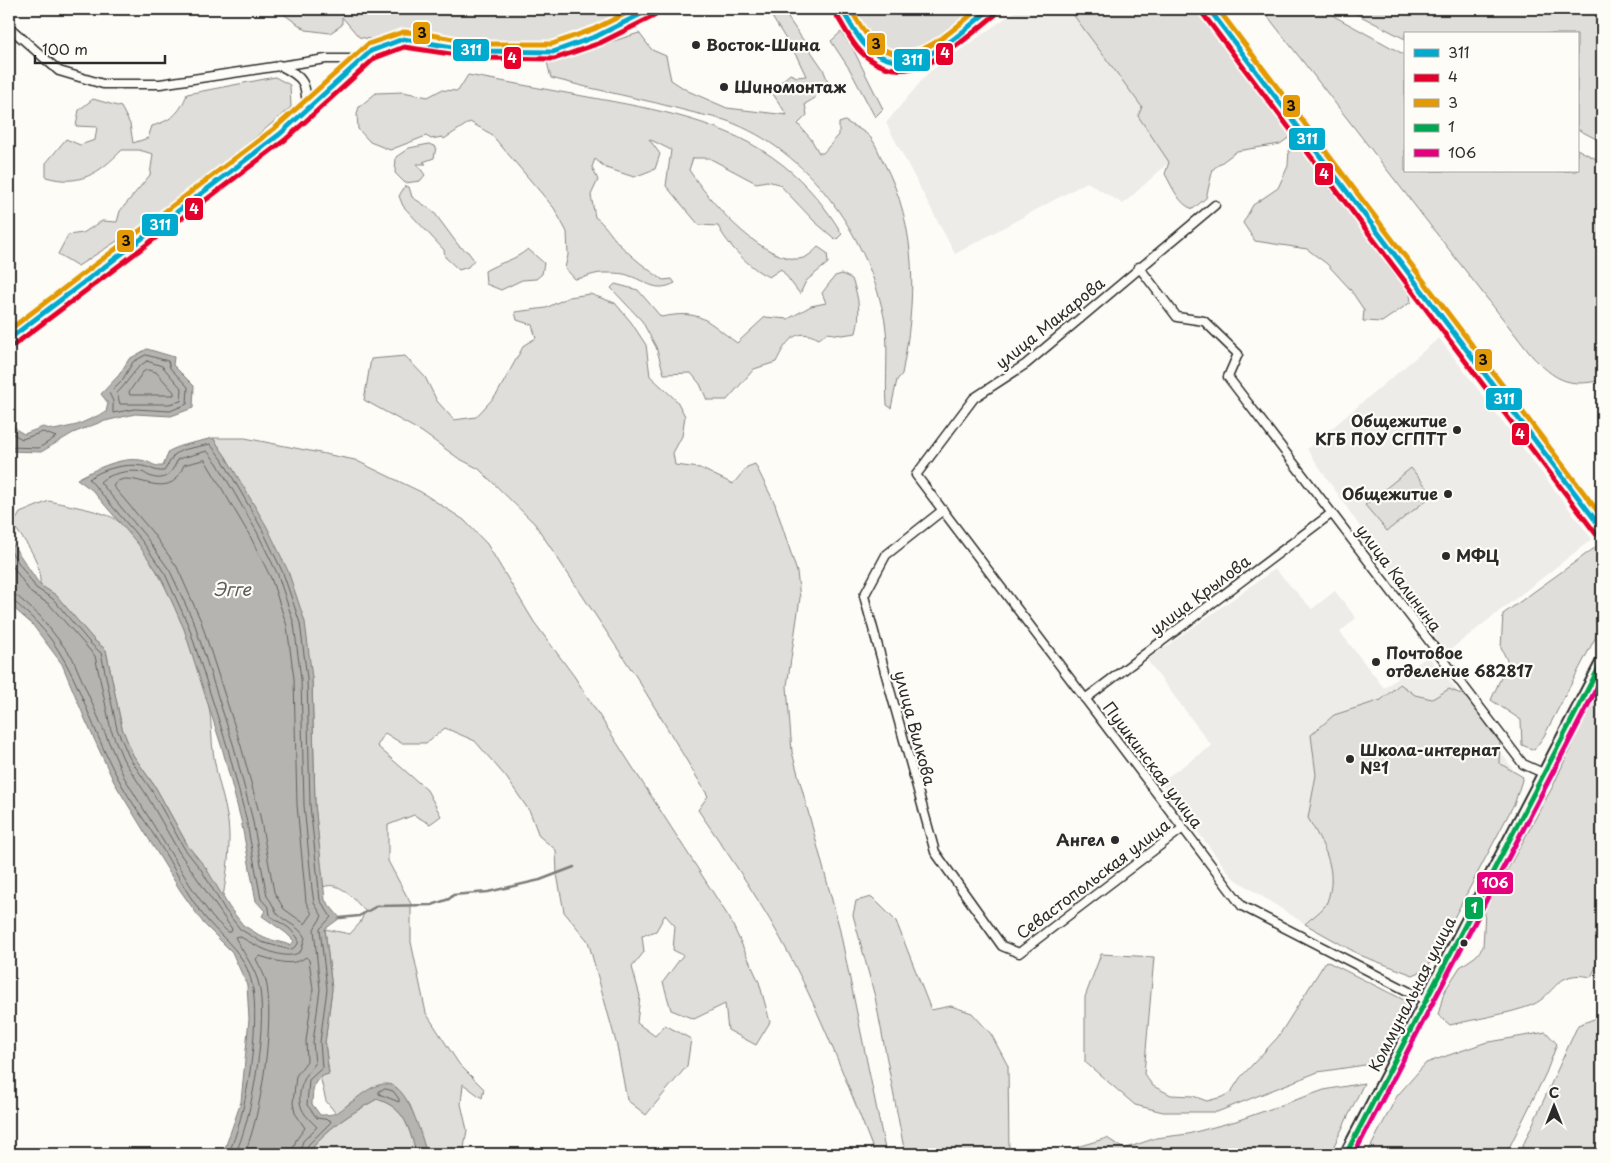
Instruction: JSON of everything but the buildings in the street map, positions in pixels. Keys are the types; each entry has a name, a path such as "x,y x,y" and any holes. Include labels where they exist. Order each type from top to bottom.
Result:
{"main road":[{"path":"9,339 280,134 371,51 403,40 420,40 478,51 553,52 597,36 651,9"},
{"path":"841,9 867,47 881,57 899,64 910,64 926,58 990,9"},
{"path":"1209,9 1602,529"},
{"name":"Коммунальная улица","path":"1346,1154 1602,662"}],"street":[{"path":"9,27 59,70 104,84 160,84 326,59 362,59"},
{"path":"279,65 298,75 306,90 307,111"},
{"name":"улица Макарова","path":"916,475 974,398 1026,364 1215,205"},
{"name":"улица Калинина","path":"1139,267 1177,317 1204,321 1238,354 1228,377 1524,764 1543,773"},
{"name":"Пушкинская улица","path":"916,475 1242,906 1427,1001"},
{"name":"улица Вилкова","path":"943,510 886,555 864,596 935,852 1002,946 1019,953"},
{"name":"улица Крылова","path":"1085,699 1332,513"},
{"name":"Севастопольская улица","path":"1019,953 1183,828"}],"shaded area":[{"path":"257,9 651,9 553,52 392,43 359,37 342,17 342,25 330,33 306,30 282,13"},
{"path":"767,9 782,9 823,69 832,92 818,89 815,98 805,104 807,115 798,124 811,139 819,153 823,153 839,135 839,123 845,121 862,131 873,140 895,186 909,239 912,293 907,347 902,374 897,380 891,408 887,405 885,322 877,291 866,261 852,232 834,204 813,179 789,157 763,138 730,122 551,78 547,62 639,33 652,50 666,56 671,80 688,91 727,108 787,115 771,91 790,74 797,77 806,76 797,57"},
{"path":"841,9 990,9 926,58 881,57"},
{"path":"1018,9 1069,9 1178,154 1123,204 1087,182 955,254 886,123 928,73"},
{"path":"1069,9 1201,9 1282,115 1291,136 1280,144 1237,151 1213,169 1206,198 1193,209 1188,207 1176,195 1165,174 1169,162 1138,116 1142,107"},
{"path":"1262,9 1321,9 1404,54 1404,172 1578,172 1578,150 1602,162 1602,380 1580,383 1563,380 1547,371 1531,355"},
{"path":"1347,9 1602,9 1602,142 1578,130 1578,32 1404,32 1404,38"},
{"path":"841,32 854,51 883,109 875,117 850,70 831,41"},
{"path":"468,75 664,112 715,127 762,150 783,165 823,205 842,234 836,240 814,221 779,184 767,181 756,183 709,158 693,158 689,170 721,211 749,237 765,248 795,259 811,254 818,247 827,253 828,263 806,281 800,294 781,269 769,277 754,268 740,255 718,226 699,225 666,186 671,150 649,139 660,154 655,169 634,177 606,168 595,159 592,167 598,180 591,195 595,217 619,244 663,280 672,279 675,283 657,287 628,275 616,273 598,273 575,279 565,268 568,255 567,232 554,208 491,134 470,122 444,139 442,137 431,139 426,136 390,150 370,142 358,129 357,114 359,107 376,93 403,92 428,97 441,90 458,91"},
{"path":"275,77 290,85 291,107 229,160 153,218 78,266 58,254 68,235 83,233 102,221 117,222 120,211 150,175 153,154 139,150 122,150 105,165 88,176 69,180 46,177 46,163 66,139 80,145 95,140 97,127 76,126 79,110 93,99 121,107 130,124 133,143 148,138 152,126 174,115 187,94"},
{"path":"1300,143 1320,177 1409,287 1411,302 1382,322 1363,321 1364,310 1350,289 1327,264 1307,249 1255,241 1243,223 1253,205 1278,188 1288,166 1289,149"},
{"path":"429,144 436,147 434,158 423,162 426,164 417,164 425,175 420,181 405,183 395,173 396,157 409,148"},
{"path":"405,186 409,187 412,197 433,211 459,246 468,252 474,260 468,267 459,270 445,257 444,250 403,206 399,196"},
{"path":"528,249 544,263 542,274 536,279 522,280 501,290 486,284 485,271 517,257"},
{"path":"842,274 852,279 856,293 859,312 856,333 842,335 827,333 819,339 811,335 797,335 784,348 776,362 754,369 727,400 707,400 700,384 691,373 664,374 656,347 642,321 611,288 615,284 638,290 661,317 675,315 695,316 710,323 737,343 765,317 788,319 811,306 826,303 822,293 835,276"},
{"path":"590,294 615,303 631,322 646,345 650,376 677,401 685,416 682,436 673,453 675,465 700,468 733,484 747,467 755,464 775,504 797,572 800,598 787,686 792,752 839,926 886,1154 875,1154 825,1030 781,939 747,882 698,810 708,796 637,678 535,524 479,469 458,458 422,432 364,400 371,359 405,356 425,377 437,401 454,420 476,417 497,394 524,345 536,338 532,325 517,320 515,312 546,308 569,297"},
{"name":"Общежитие","path":"1439,338 1592,539 1446,653 1307,449"},
{"path":"213,438 245,438 355,460 421,492 464,520 487,544 534,622 574,676 730,919 759,982 770,1022 756,1045 728,1030 725,1004 694,1019 671,1010 663,982 683,955 673,950 675,926 665,915 656,931 642,936 644,952 632,967 640,996 637,1023 655,1036 665,1025 691,1039 687,1066 646,1115 627,1100 617,1046 588,941 564,912 557,874 556,850 539,836 530,812 506,777 475,741 445,728 426,743 401,743 385,733 377,746 427,790 441,816 430,824 414,815 388,825 388,861 411,904 411,942 426,1013 459,1064 484,1089 482,1098 463,1084 461,1104 467,1130 463,1154 427,1154 410,1105 396,1087 351,1102 337,1115 326,1101 320,1076 329,1073 325,1043 332,989 325,929 350,934 360,923 365,911 347,892 336,886 323,887 315,804 312,678 244,491 226,457"},
{"path":"1411,468 1433,495 1387,531 1365,505"},
{"path":"49,501 95,511 118,521 133,536 148,557 175,607 204,685 211,719 214,758 227,813 229,840 223,897 188,846 156,788 133,755 122,728 106,650 94,640 56,596 40,585 36,560 13,525 20,513"},
{"path":"1596,547 1602,556 1602,625 1544,736 1534,750 1522,745 1521,720 1491,700 1508,662 1501,648 1503,614"},
{"name":"Школа-интернат №1","path":"1275,569 1312,609 1335,591 1356,618 1340,632 1384,688 1428,656 1452,684 1515,772 1339,943 1305,924 1232,877 1160,782 1212,746 1147,660"},
{"path":"1602,679 1602,954 1591,977 1579,975 1563,980 1540,1001 1532,1005 1503,1014 1450,1025 1438,1015 1444,992 1460,967 1476,956 1483,947 1485,911 1553,786"},
{"path":"1400,684 1415,695 1432,699 1449,689 1466,696 1500,742 1499,763 1523,777 1515,802 1427,969 1413,975 1362,956 1305,924 1327,902 1331,879 1328,858 1308,818 1316,775 1311,735 1334,715 1381,700"},
{"path":"872,897 896,921 931,1010 951,1006 972,1013 991,1034 1008,1066 1009,1154 905,1154 875,997 853,915 856,901"},
{"path":"1101,954 1154,957 1144,1074 1153,1086 1171,1095 1193,1096 1207,1101 1222,1097 1231,1092 1240,1078 1278,1037 1326,961 1410,1003 1378,1063 1318,1072 1217,1112 1163,1112 1135,1105 1085,1062 1085,997"},
{"path":"1602,1016 1602,1154 1519,1154 1578,1025"},
{"path":"1546,1032 1557,1044 1546,1073 1506,1154 1367,1154 1397,1096 1426,1063 1484,1043"},
{"path":"1364,1083 1330,1154 1035,1154 1063,1151 1107,1138 1124,1149 1156,1138 1188,1134 1236,1121 1324,1090"},
{"path":"377,1099 395,1108 405,1120 417,1154 309,1154 330,1129"}],"water":[{"path":"147,349 174,357 173,365 194,386 193,408 171,416 135,414 101,422 73,433 41,452 9,451 9,417 17,430 24,434 43,427 54,430 77,425 106,412 108,403 101,394 119,375 129,359"},
{"name":"Эгге","path":"213,438 267,527 288,571 305,622 312,678 315,804 325,900 340,918 325,929 332,989 325,1043 329,1074 316,1081 313,1089 312,1104 320,1115 331,1114 338,1112 373,1087 387,1084 395,1087 408,1102 418,1124 427,1154 417,1154 405,1120 395,1108 377,1099 330,1129 309,1154 223,1154 241,1102 249,1019 247,985 232,952 204,924 180,890 114,782 62,664 32,624 9,604 9,539 40,585 56,595 94,640 106,650 122,728 133,755 156,788 188,846 206,868 229,907 243,925 264,938 291,945 294,941 262,916 265,911 256,901 241,820 223,751 184,629 161,577 138,544 92,490 77,479 119,461 137,460 163,466 169,451 180,446"}],"waterway":[{"path":"340,918 359,916 377,906 432,905 449,899 453,895 488,892 540,880 574,867"}],"transit line":[{"name":"3","path":"9,330 275,128 368,44 403,32 421,33 479,44 552,44 594,29 635,9"},
{"name":"311","path":"9,339 280,134 371,51 403,39 478,51 553,52 597,36 651,9"},
{"name":"311","path":"841,9 867,47 883,58 900,61 916,59 932,53 963,32 990,9"},
{"name":"3","path":"850,9 872,41 885,51 899,54 914,52 928,47 955,29 978,9"},
{"name":"311","path":"1209,9 1602,529"},
{"name":"3","path":"1218,9 1602,517"},
{"name":"4","path":"835,13 861,52 878,65 896,69 914,68 931,61 965,39 995,15"},
{"name":"4","path":"1203,14 1596,534"},
{"name":"4","path":"14,345 285,140 375,58 404,47 477,58 554,59 600,43 654,16"},
{"name":"1","path":"1346,1154 1602,662"},
{"name":"106","path":"1354,1154 1602,678"}],"place":[{"name":"Восток-Шина","path":"696,45"},
{"name":"Шиномонтаж","path":"724,87"},
{"name":"Общежитие КГБ ПОУ СГПТТ","path":"1457,430"},
{"name":"Общежитие","path":"1448,494"},
{"name":"МФЦ","path":"1446,556"},
{"name":"Почтовое отделение 682817","path":"1376,662"},
{"name":"Школа-интернат №1","path":"1350,759"},
{"name":"Ангел","path":"1115,840"}]}
